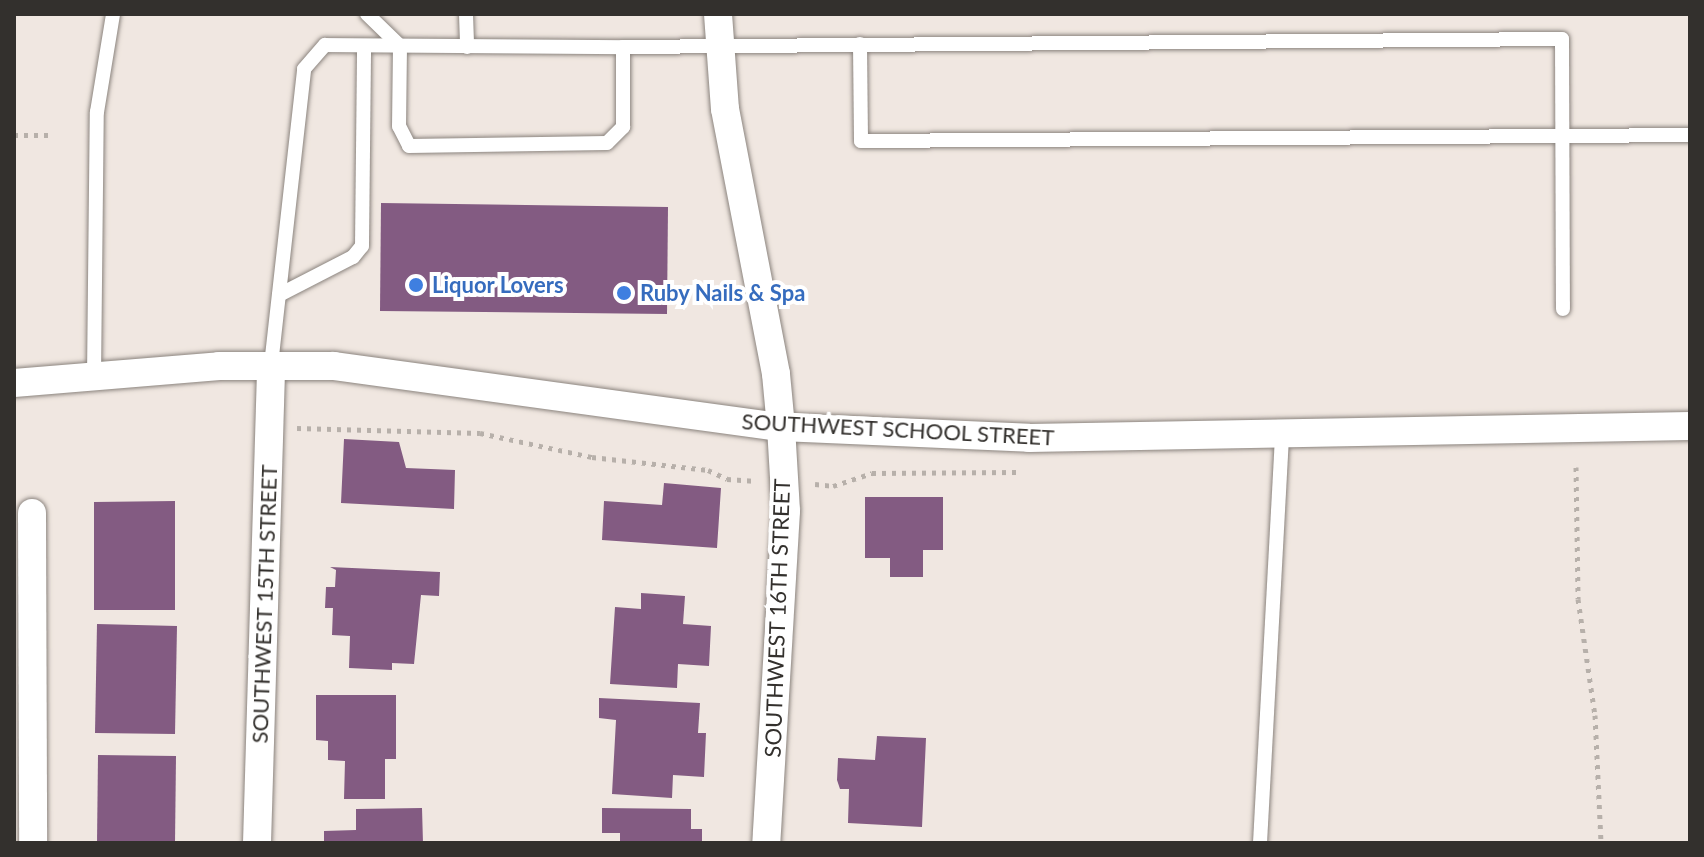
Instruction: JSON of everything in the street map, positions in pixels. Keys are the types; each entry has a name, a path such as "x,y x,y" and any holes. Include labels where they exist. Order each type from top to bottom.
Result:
{"street":[{"name":"SOUTHWEST 16TH STREET","path":"718,14 725,109 776,374 781,427 784,483 766,843"},
{"name":"SOUTHWEST SCHOOL STREET","path":"14,383 271,365 432,376 781,427 1029,438 1690,426"},
{"name":"SOUTHWEST 15TH STREET","path":"257,843 271,365"},
{"path":"32,513 33,843"}],"lane":[{"path":"94,378 97,112 113,14"},
{"path":"367,14 400,46 399,126 409,146 607,143 623,127 623,47"},
{"path":"466,14 467,47"},
{"path":"271,365 304,69 325,45 623,47 1562,39 1563,309"},
{"path":"860,44 861,141 1690,135"},
{"path":"279,295 353,257 362,246 364,46"},
{"path":"1260,843 1282,433"}],"path":[{"path":"14,135 52,135"},
{"path":"269,428 480,433 592,457 708,470 727,479 833,486 872,473 1032,472"},
{"path":"1576,467 1578,599 1595,715 1601,843"}],"building":[{"path":"381,203 668,207 667,314 380,311"},
{"path":"344,439 399,442 406,468 455,470 454,509 341,503"},
{"path":"664,483 721,488 717,548 602,540 604,501 662,505"},
{"path":"865,497 943,497 943,550 923,550 923,577 890,577 890,558 865,558"},
{"path":"175,501 175,610 94,610 94,502"},
{"path":"330,567 440,572 439,596 421,595 414,664 392,663 392,670 349,668 350,636 332,635 333,608 325,608 326,587 335,587 336,570"},
{"path":"641,593 685,596 683,624 711,626 709,666 678,664 677,688 610,684 615,607 641,609"},
{"path":"97,624 177,626 175,734 95,733"},
{"path":"316,695 396,695 396,759 385,759 385,799 344,799 345,761 328,760 328,741 316,740"},
{"path":"599,698 700,703 698,733 706,733 704,777 673,775 672,798 612,794 616,720 599,718"},
{"path":"877,736 926,738 922,827 848,823 849,789 840,789 837,780 838,758 875,760"},
{"path":"98,755 176,756 175,843 97,843"},
{"path":"422,808 423,843 324,843 324,831 356,830 356,809"},
{"path":"602,808 691,809 691,829 702,829 702,843 620,843 620,833 602,833"}],"place":[{"name":"Liquor Lovers","path":"416,285"},
{"name":"Ruby Nails & Spa","path":"624,293"}]}
